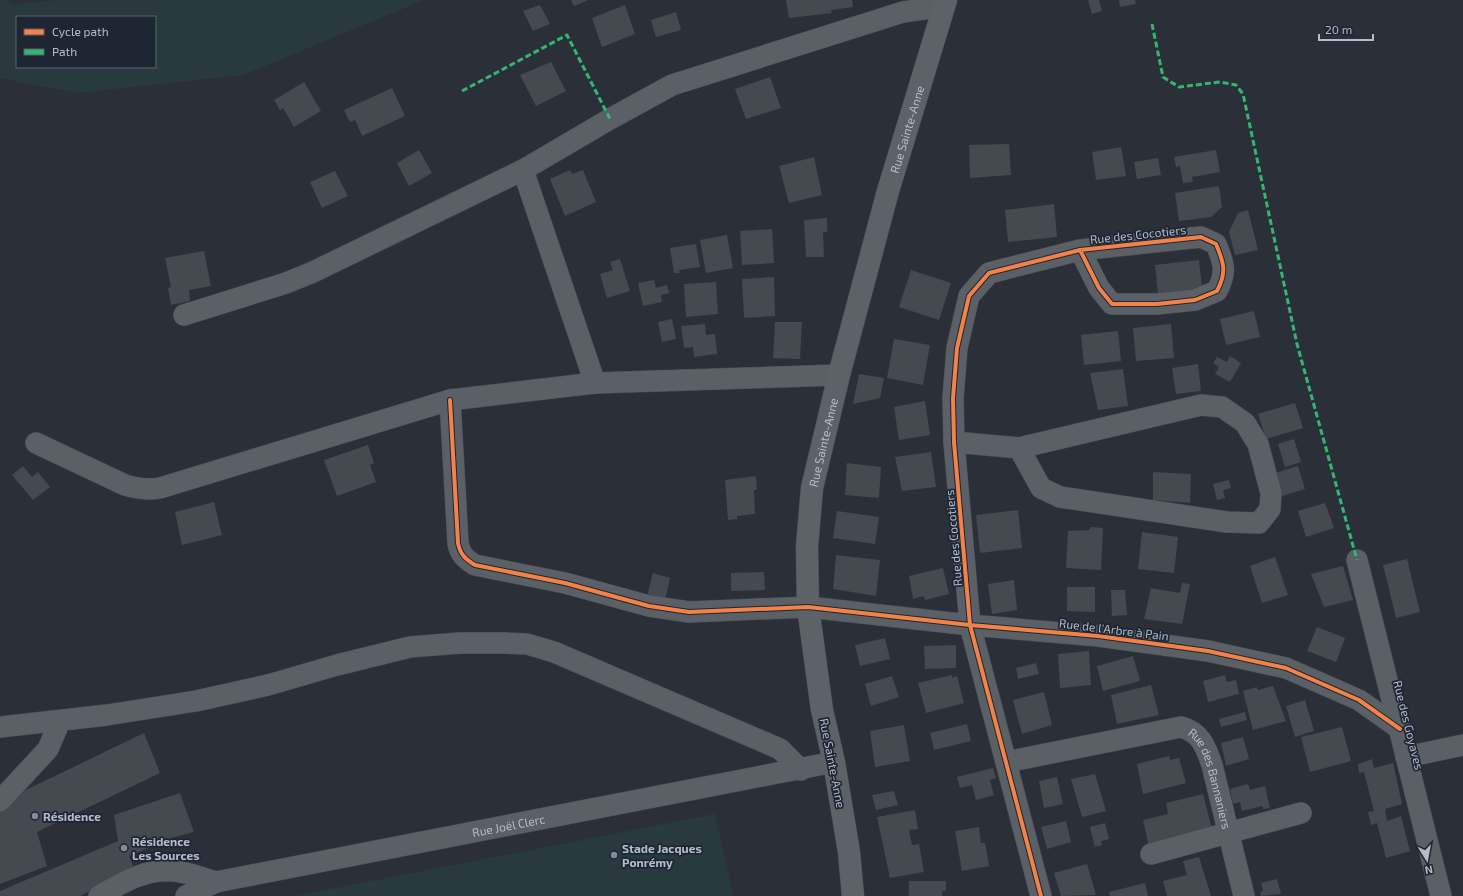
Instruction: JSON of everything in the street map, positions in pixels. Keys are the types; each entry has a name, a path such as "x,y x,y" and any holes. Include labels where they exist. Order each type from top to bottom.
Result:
{"main road":[{"name":"Rue Sainte-Anne","path":"853,896 849,852 834,762 822,710 808,607 807,547 812,488 839,375 888,191 945,3"}],"street":[{"path":"184,315 299,278 523,170 672,85 903,12 945,3"},
{"path":"523,170 595,383"},
{"name":"Rue des Cocotiers","path":"1040,896 970,625 954,442 953,398 957,348 968,296 989,273 1080,250 1202,237 1216,244 1223,260 1224,278 1217,291 1195,300 1157,304 1112,304 1099,288 1080,250"},
{"path":"36,443 125,485 137,489 148,490 160,488 450,400 595,383 839,375"},
{"name":"Rue de l'Arbre à Pain","path":"450,400 458,543 460,552 466,560 475,565 565,583 649,606 670,610 689,612 808,607 970,625 1098,636 1208,651 1286,668 1359,700 1400,729"},
{"path":"954,442 1019,448 1201,405 1222,407 1245,423 1258,444 1271,493 1270,509 1259,523 1227,522 1060,497 1041,488 1019,448"},
{"name":"Rue des Goyaves","path":"1357,560 1441,896"},
{"path":"0,727 60,721 225,695 268,686 337,665 410,647 460,643 527,644 554,652 780,749 801,770"},
{"path":"0,801 48,749 60,721"},
{"name":"Rue des Bannaniers","path":"1006,762 1181,727 1190,729 1198,735 1206,747 1212,765 1244,896"},
{"path":"1406,757 1463,745"},
{"name":"Rue Joël Clerc","path":"186,896 216,882 801,770 834,762"},
{"path":"1151,854 1301,813"},
{"path":"99,896 130,879 143,874 158,871 174,871 216,882"}],"shaded area":[{"path":"0,0 5,0 13,4 58,0 424,0 243,75 78,93 0,78"},
{"name":"Stade Jacques Ponrémy","path":"715,814 733,896 295,896"}],"building":[{"path":"571,0 588,0 574,6"},
{"path":"786,0 852,0 853,7 831,10 832,13 789,18"},
{"path":"1088,0 1099,0 1102,11 1092,14"},
{"path":"1119,0 1135,0 1136,4 1120,7"},
{"path":"540,5 550,24 533,31 523,11"},
{"path":"625,5 635,34 602,47 592,18"},
{"path":"676,12 681,30 656,37 651,20"},
{"path":"551,62 566,91 536,106 520,75"},
{"path":"770,77 781,108 746,119 735,89"},
{"path":"304,82 321,111 294,127 283,108 280,110 274,100"},
{"path":"392,88 405,116 362,136 355,120 350,122 344,110"},
{"path":"1009,144 1011,175 970,178 969,145"},
{"path":"1121,147 1126,176 1096,180 1092,152"},
{"path":"419,150 432,173 409,186 397,163"},
{"path":"1216,150 1220,172 1192,177 1193,182 1183,183 1180,166 1176,167 1174,157"},
{"path":"814,157 822,195 789,203 779,166"},
{"path":"1158,158 1161,175 1137,179 1134,162"},
{"path":"570,170 572,174 583,170 596,202 565,216 550,179"},
{"path":"335,171 348,196 322,208 310,182"},
{"path":"1219,186 1222,207 1211,217 1179,221 1175,193"},
{"path":"1054,204 1057,237 1008,242 1005,210"},
{"path":"1248,210 1258,250 1235,255 1229,232 1238,213"},
{"path":"827,218 827,232 823,232 824,257 806,257 804,220"},
{"path":"772,229 774,263 742,265 740,231"},
{"path":"727,235 733,268 706,273 700,240"},
{"path":"696,244 700,267 679,270 680,273 674,273 670,248"},
{"path":"204,251 211,286 189,290 190,301 171,305 168,288 171,287 165,258"},
{"path":"620,259 630,291 607,298 600,274 613,270 610,262"},
{"path":"1199,260 1202,288 1158,294 1155,265"},
{"path":"911,270 951,283 939,320 899,307"},
{"path":"774,277 775,316 744,318 742,279"},
{"path":"654,280 656,288 667,285 669,293 661,295 662,302 643,306 638,283"},
{"path":"716,282 718,314 686,317 684,284"},
{"path":"1254,311 1260,337 1226,345 1220,319"},
{"path":"672,319 676,339 662,342 658,322"},
{"path":"775,322 802,322 800,359 773,358"},
{"path":"705,324 706,335 715,334 717,354 694,357 693,347 684,348 681,326"},
{"path":"1171,324 1174,358 1136,361 1133,328"},
{"path":"1118,331 1121,361 1084,365 1081,335"},
{"path":"894,339 930,345 923,385 887,378"},
{"path":"1230,356 1241,363 1230,382 1215,374 1219,367 1213,363 1217,357 1227,362"},
{"path":"1198,364 1201,391 1176,394 1172,368"},
{"path":"1123,369 1128,406 1098,410 1090,373"},
{"path":"859,374 884,378 880,398 853,404"},
{"path":"925,401 930,435 899,440 894,407"},
{"path":"1295,403 1303,428 1266,439 1258,414"},
{"path":"1294,439 1301,462 1285,467 1278,444"},
{"path":"368,445 374,463 370,465 376,482 337,496 324,460"},
{"path":"931,452 936,487 902,491 895,457"},
{"path":"847,463 881,467 879,498 845,495"},
{"path":"23,466 32,477 38,472 50,487 33,500 12,475"},
{"path":"1298,466 1305,489 1279,497 1272,474"},
{"path":"1153,472 1191,474 1190,503 1153,500"},
{"path":"756,476 757,490 754,490 755,514 737,516 737,519 728,520 725,480"},
{"path":"1229,480 1231,488 1223,490 1225,498 1217,500 1213,484"},
{"path":"214,502 222,535 182,545 175,512"},
{"path":"1325,503 1334,528 1306,537 1298,511"},
{"path":"1018,510 1022,548 980,553 976,515"},
{"path":"837,511 879,517 875,544 833,538"},
{"path":"1091,527 1103,528 1101,570 1066,568 1068,531 1089,530"},
{"path":"1142,532 1178,537 1174,573 1138,569"},
{"path":"836,555 880,560 876,596 833,589"},
{"path":"1275,557 1288,595 1262,603 1250,566"},
{"path":"1407,559 1420,612 1396,618 1383,565"},
{"path":"1343,566 1353,600 1324,607 1311,574"},
{"path":"943,568 949,594 925,600 924,596 913,599 909,576"},
{"path":"764,572 765,590 731,591 731,573"},
{"path":"653,573 670,578 665,600 647,596"},
{"path":"1014,580 1017,610 992,614 988,584"},
{"path":"1182,583 1190,584 1182,624 1144,619 1151,588 1180,593"},
{"path":"1067,587 1095,587 1095,612 1067,611"},
{"path":"1111,590 1125,590 1127,615 1112,616"},
{"path":"1317,627 1345,638 1336,662 1307,651"},
{"path":"885,638 890,659 860,666 855,645"},
{"path":"956,645 956,668 925,669 924,646"},
{"path":"1089,651 1091,685 1060,688 1058,654"},
{"path":"1133,656 1140,681 1103,691 1097,666"},
{"path":"1036,663 1039,674 1018,679 1016,668"},
{"path":"952,675 952,678 957,676 964,703 926,713 918,683"},
{"path":"1225,675 1227,682 1236,680 1239,694 1208,702 1203,681"},
{"path":"892,676 899,697 871,706 865,684"},
{"path":"1151,685 1159,715 1117,724 1111,695"},
{"path":"1273,686 1286,721 1253,730 1243,691 1257,687 1258,690"},
{"path":"1044,692 1052,725 1022,734 1013,700"},
{"path":"1305,700 1314,731 1295,737 1286,706"},
{"path":"1245,712 1247,720 1221,727 1219,719"},
{"path":"967,724 971,741 934,750 930,733"},
{"path":"904,725 910,761 875,767 870,731"},
{"path":"1342,727 1351,761 1310,772 1301,737"},
{"name":"Résidence","path":"144,733 160,773 37,832 47,866 0,884 0,798 3,801"},
{"path":"1243,737 1249,759 1226,766 1221,743"},
{"path":"1169,756 1170,760 1179,758 1186,783 1143,794 1137,764"},
{"path":"1372,759 1374,768 1393,763 1402,804 1385,809 1387,821 1401,816 1410,851 1386,858 1377,823 1371,825 1368,812 1374,811 1364,772 1359,773 1358,764"},
{"path":"993,768 996,778 990,780 994,795 976,800 972,785 960,788 957,777"},
{"path":"1095,774 1106,811 1082,817 1071,779"},
{"path":"1057,777 1063,804 1044,808 1039,781"},
{"path":"1248,784 1250,790 1265,786 1270,808 1263,809 1262,806 1242,811 1240,802 1233,804 1230,789"},
{"path":"894,791 898,805 876,810 872,795"},
{"name":"Résidence Les Sources","path":"180,793 194,832 175,837 129,856 134,868 80,896 0,896 0,891 118,841 114,815"},
{"path":"1203,794 1212,829 1149,847 1143,820 1168,814 1166,803"},
{"path":"915,810 918,829 909,830 912,845 919,844 924,872 890,878 877,817"},
{"path":"1066,821 1071,842 1047,849 1041,827"},
{"path":"1105,823 1109,839 1101,841 1102,845 1095,847 1090,827"},
{"path":"979,827 981,843 985,843 989,866 962,871 955,831"},
{"path":"1199,857 1211,896 1167,896 1163,881 1187,875 1183,861"},
{"path":"1087,864 1096,895 1061,896 1054,873"},
{"path":"1277,879 1281,894 1261,896 1260,892 1263,891 1261,883"},
{"path":"909,881 946,881 946,891 942,891 942,896 909,896"},
{"path":"1145,883 1148,896 1110,896 1109,892"}],"marked path":[{"path":"1152,24 1163,77 1179,87 1220,82 1236,85 1243,94 1297,344 1357,560"},
{"path":"462,91 567,35 610,119"}],"cycle path":[{"path":"1041,896 970,625 954,442 953,398 957,348 969,296 989,273 1080,250 1201,237 1216,244 1221,257 1223,273 1217,291 1195,300 1157,304 1112,304 1099,288 1080,250"},
{"path":"450,400 458,543 464,556 468,561 475,565 565,583 649,606 689,612 808,607 970,625 1098,636 1208,651 1286,668 1359,700 1400,729"}],"place":[{"name":"Résidence","path":"35,816"},
{"name":"Résidence Les Sources","path":"124,848"},
{"name":"Stade Jacques Ponrémy","path":"614,855"}]}
